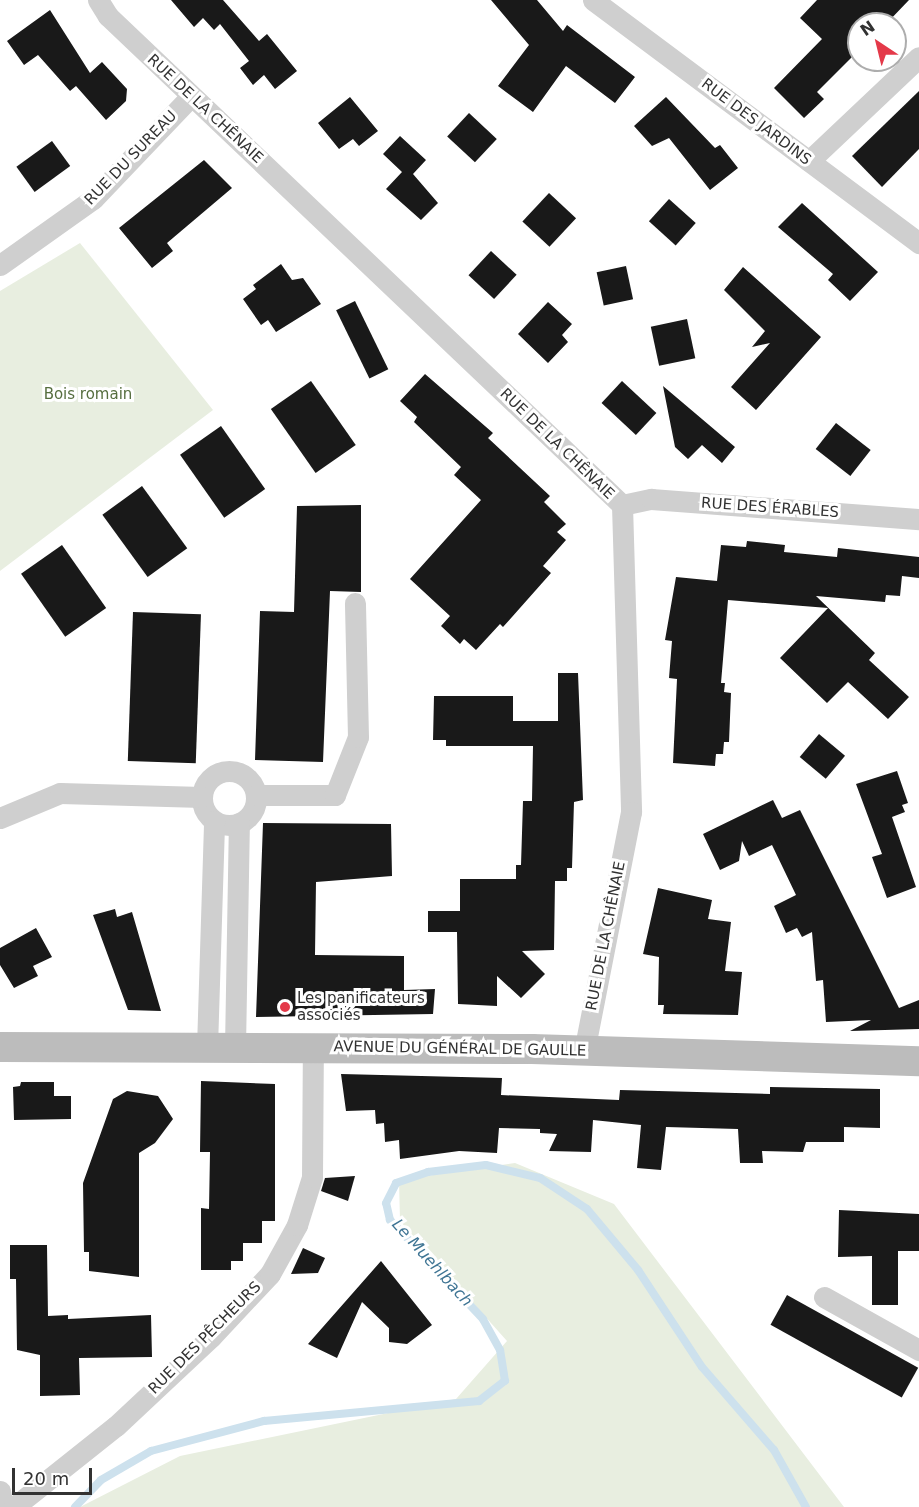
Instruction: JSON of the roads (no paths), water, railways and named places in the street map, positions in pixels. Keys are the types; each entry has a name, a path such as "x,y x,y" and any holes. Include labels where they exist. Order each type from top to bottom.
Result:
{"main road":[{"name":"AVENUE DU GÉNÉRAL DE GAULLE","path":"0,1047 314,1047 584,1051 919,1061"}],"street":[{"name":"RUE DE LA CHÊNAIE","path":"98,0 108,16 622,506 631,812 584,1051"},
{"name":"RUE DES JARDINS","path":"593,0 919,243"},
{"path":"809,161 919,57"},
{"name":"RUE DU SUREAU","path":"0,265 40,239 93,199 191,96"},
{"name":"RUE DU SUREAU","path":"0,248 40,239"},
{"name":"RUE DES ÉRABLES","path":"622,506 651,499 919,519"},
{"path":"256,795 335,795 358,737 355,603"},
{"path":"202,797 214,776 229,771 250,781 256,795 250,815 239,823 214,820"},
{"path":"0,818 60,793 202,797"},
{"path":"202,797 214,820 221,1047"},
{"path":"221,1047 239,823"},
{"name":"RUE DES PÊCHEURS","path":"14,1507 116,1426 211,1337 270,1274 297,1225 312,1177 314,1047"},
{"path":"825,1297 919,1350"},
{"path":"0,1491 3,1507"}],"waterway":[{"name":"Le Muehlbach","path":"75,1507 101,1480 151,1451 264,1421 479,1401 505,1381 500,1350 483,1319 390,1220 386,1203 396,1183 428,1172 486,1165 540,1178 587,1209 638,1270 702,1367 774,1450 806,1507"}],"place":[{"name":"Les panificateurs associés","path":"285,1007"}],"park label":[{"name":"Bois romain","path":"88,395"}]}
